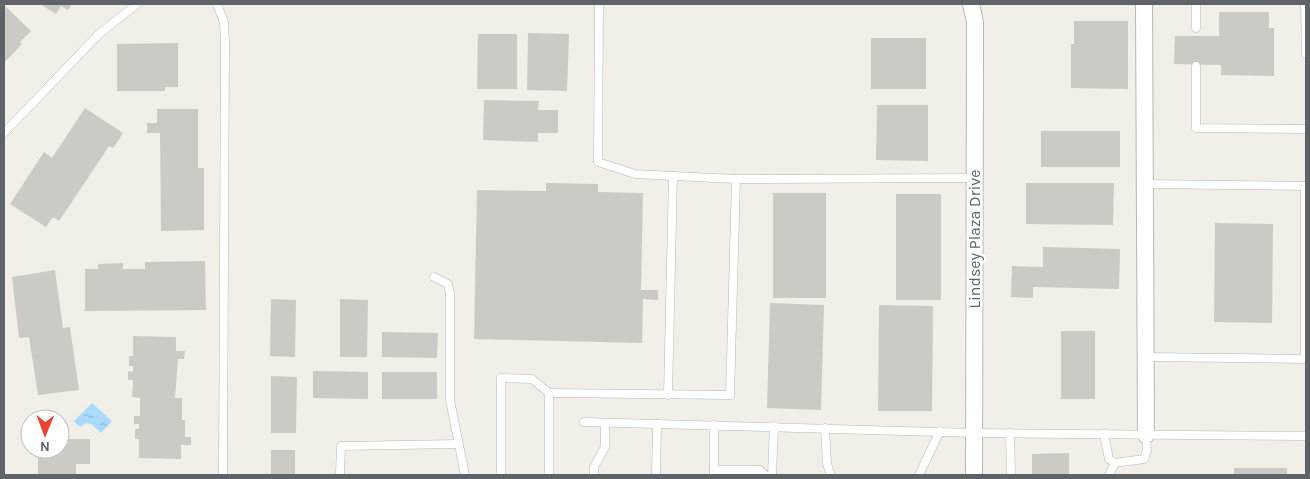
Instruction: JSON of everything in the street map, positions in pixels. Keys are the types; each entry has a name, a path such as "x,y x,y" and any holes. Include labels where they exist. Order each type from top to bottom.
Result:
{"street":[{"name":"Lindsey Plaza Drive","path":"971,4 976,56 974,475"},
{"path":"1144,4 1146,435"}],"lane":[{"path":"4,133 99,34 137,4"},
{"path":"217,4 224,22 225,43 224,475"},
{"path":"599,4 598,162 635,174 736,179 975,178"},
{"path":"1196,4 1196,28"},
{"path":"1305,4 1306,54"},
{"path":"1196,66 1196,128 1306,129"},
{"path":"668,395 673,176"},
{"path":"501,475 501,378 532,379 549,393 730,395 736,179"},
{"path":"1145,184 1306,186 1305,359 1146,357"},
{"path":"434,277 448,284 450,294 450,400 465,475"},
{"path":"549,393 549,475"},
{"path":"584,422 974,433 1306,436"},
{"path":"594,475 594,467 605,447 605,423"},
{"path":"656,475 657,424"},
{"path":"714,425 714,473 760,470 765,475"},
{"path":"772,475 774,426"},
{"path":"825,428 826,464 831,475"},
{"path":"919,475 940,431"},
{"path":"1010,433 1011,475"},
{"path":"1104,434 1109,459 1115,463 1144,459 1148,452 1146,435"},
{"path":"340,475 341,446 458,444"},
{"path":"1109,475 1115,463"}],"water":[{"path":"92,403 112,421 101,433 91,424 86,423 80,427 74,421"}],"building":[{"path":"40,4 72,4 68,10 61,6 56,14"},
{"path":"4,5 31,31 20,42 22,44 4,63"},
{"path":"1219,12 1269,12 1269,28 1274,28 1274,76 1221,75 1221,65 1174,64 1175,36 1219,36"},
{"path":"1074,21 1128,21 1128,89 1071,88 1071,44 1074,44"},
{"path":"528,33 569,34 567,91 527,90"},
{"path":"478,34 517,34 517,89 477,89"},
{"path":"871,38 926,38 926,89 871,89"},
{"path":"178,43 178,87 165,87 165,91 117,91 117,44"},
{"path":"484,100 539,101 538,110 558,110 558,133 538,133 538,142 483,140"},
{"path":"877,105 928,105 928,161 876,160"},
{"path":"85,108 123,133 113,148 109,146 59,221 53,217 46,227 10,204 44,152 52,158"},
{"path":"157,109 198,109 198,168 204,168 204,230 161,231 160,133 147,133 147,123 157,123"},
{"path":"1041,131 1120,131 1120,167 1041,167"},
{"path":"546,183 598,184 598,192 643,193 641,290 658,290 658,300 643,299 642,343 474,339 477,190 546,191"},
{"path":"1026,183 1114,183 1113,225 1026,224"},
{"path":"773,193 826,193 826,298 773,298"},
{"path":"896,194 941,194 941,300 896,300"},
{"path":"1215,223 1273,224 1272,323 1214,322"},
{"path":"1043,247 1120,249 1119,289 1033,287 1033,298 1011,297 1012,266 1043,267"},
{"path":"205,261 206,310 85,311 85,269 98,269 98,264 123,263 123,269 145,269 145,262"},
{"path":"55,270 63,328 70,327 79,390 38,395 29,337 19,338 12,277"},
{"path":"271,299 296,300 295,357 270,356"},
{"path":"340,299 368,300 367,357 340,357"},
{"path":"770,303 824,305 821,410 767,408"},
{"path":"879,305 933,306 932,411 878,411"},
{"path":"1061,331 1095,331 1095,399 1061,399"},
{"path":"382,332 438,333 437,358 382,357"},
{"path":"133,336 176,337 176,351 185,351 184,359 178,359 175,398 182,398 182,420 185,420 185,437 191,437 191,445 181,445 181,459 139,458 139,439 135,439 135,429 139,429 139,424 134,424 134,416 140,416 140,398 132,397 133,380 128,380 128,371 133,372 133,366 129,366 129,356 133,356"},
{"path":"313,371 368,372 368,399 313,398"},
{"path":"382,372 437,372 437,399 382,399"},
{"path":"271,376 297,377 296,433 271,433"},
{"path":"70,439 90,439 90,464 76,464 76,475 38,475 38,459 70,459"},
{"path":"271,450 295,450 295,475 271,475"},
{"path":"1069,453 1069,475 1032,475 1032,454"},
{"path":"1234,468 1287,468 1287,475 1234,475"}]}
